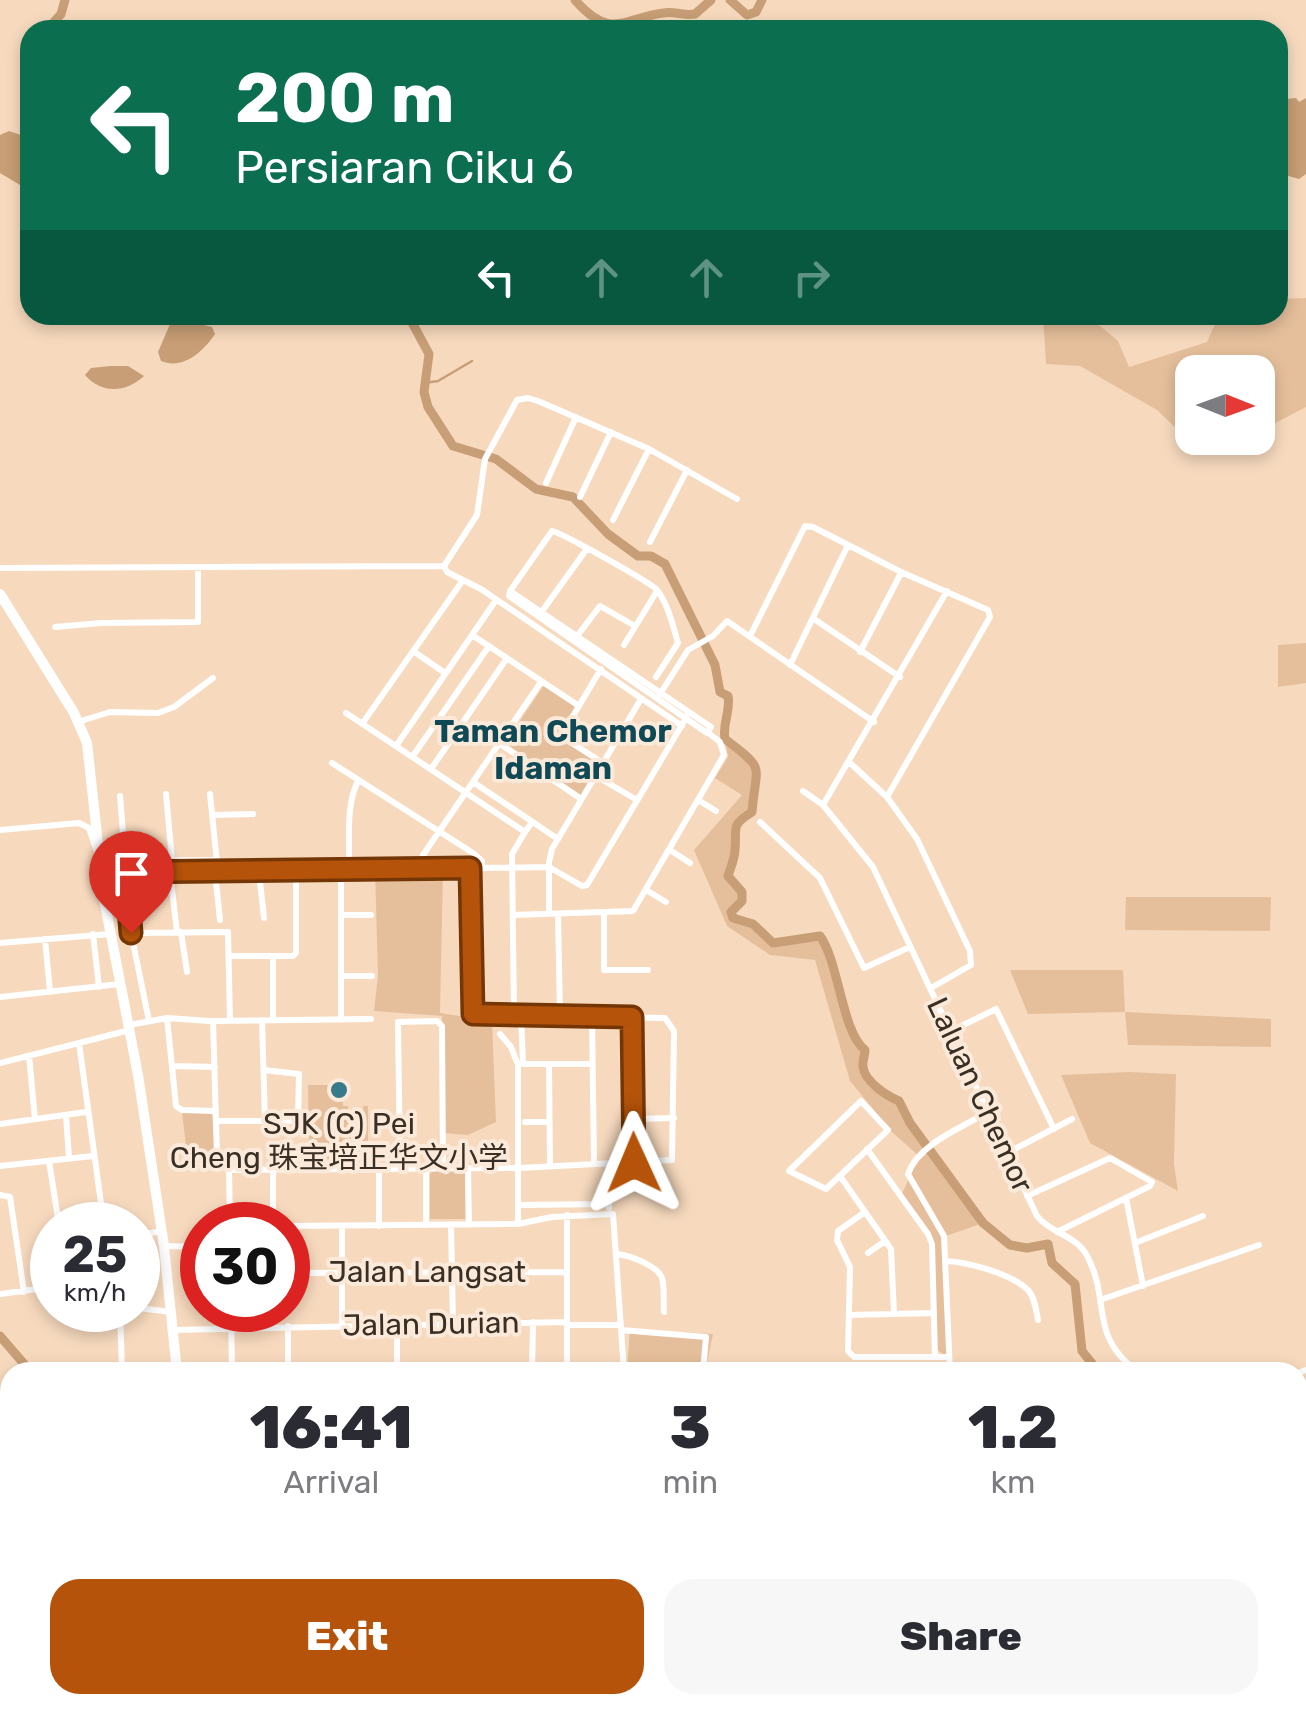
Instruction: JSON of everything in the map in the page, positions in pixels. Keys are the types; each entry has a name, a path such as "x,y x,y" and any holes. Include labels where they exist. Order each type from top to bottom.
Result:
{"main road":[{"path":"0,594 82,720 93,760 106,894 131,1027 176,1330"},
{"path":"34,647 82,730 106,874"},
{"path":"92,784 110,934 131,1027"},
{"path":"101,854 110,868 123,873 106,894"},
{"path":"165,1246 178,1362"}],"street":[{"path":"444,566 477,515 485,460 517,400 528,398 649,448 736,499"},
{"path":"546,483 576,417"},
{"path":"580,497 611,432"},
{"path":"613,520 649,448"},
{"path":"650,542 686,470"},
{"path":"750,636 805,526 988,610 990,617 886,796"},
{"path":"513,915 632,911 724,755 720,742 710,732 641,699 574,639 510,591 547,534 557,530 658,590 678,643 656,678"},
{"path":"790,664 848,545"},
{"path":"539,615 586,550"},
{"path":"0,568 444,566"},
{"path":"444,566 686,719"},
{"path":"55,627 101,622 198,622 198,567"},
{"path":"860,652 901,572"},
{"path":"362,724 463,580"},
{"path":"624,646 658,590"},
{"path":"823,806 946,592"},
{"path":"396,746 496,600"},
{"path":"574,639 600,606 635,626"},
{"path":"813,618 900,677"},
{"path":"660,694 683,655 713,636 724,622 874,722"},
{"path":"472,635 579,706"},
{"path":"412,756 488,646"},
{"path":"414,650 445,673"},
{"path":"431,769 507,658"},
{"path":"604,665 660,694 686,719"},
{"path":"603,762 561,736 604,665"},
{"path":"82,720 110,712 158,713 174,707 213,678"},
{"path":"423,855 541,682"},
{"path":"549,914 552,849 641,699"},
{"path":"346,713 525,832"},
{"path":"106,874 549,867 587,885 686,719"},
{"path":"499,743 581,800"},
{"path":"850,762 886,796 924,853 970,952 971,965 931,988"},
{"path":"332,763 479,858 482,868"},
{"path":"596,776 637,800"},
{"path":"341,1018 341,915 352,792 358,781"},
{"path":"473,782 558,839"},
{"name":"Laluan Chemor","path":"803,791 823,806 873,866 1027,1196 1044,1225 1084,1250 1100,1300 1107,1340 1126,1362"},
{"path":"166,794 172,860"},
{"path":"210,794 220,920"},
{"path":"120,796 126,861 123,873 150,1021"},
{"path":"0,830 79,823 88,818 93,798"},
{"path":"698,800 716,811"},
{"path":"212,815 253,814"},
{"path":"532,822 513,850 512,869 523,1064 592,1064"},
{"path":"760,822 820,878 864,968 910,947"},
{"path":"79,823 89,828 101,854"},
{"path":"670,850 690,862"},
{"path":"126,861 217,860"},
{"path":"213,1021 218,1156 222,1166 229,1170 519,1168 672,1160 672,1024 666,1018 475,1016 471,1012 470,868"},
{"path":"170,872 186,972"},
{"path":"259,872 264,918"},
{"path":"229,956 296,953 296,872"},
{"path":"646,890 666,902"},
{"path":"604,913 604,970 648,970"},
{"path":"558,914 560,1016"},
{"path":"341,915 371,915"},
{"path":"131,933 228,932 230,1021"},
{"path":"93,934 99,987"},
{"path":"0,943 110,934"},
{"path":"45,938 50,992"},
{"path":"273,956 274,1020"},
{"path":"341,976 372,976"},
{"path":"0,996 120,984"},
{"path":"951,1031 996,1009 1054,1129"},
{"path":"592,1016 594,1164"},
{"path":"632,1017 634,1163"},
{"path":"166,1018 176,1106 182,1110 216,1111"},
{"path":"0,1063 166,1018 371,1018"},
{"path":"262,1020 265,1121"},
{"path":"400,1167 398,1022 440,1022 443,1168"},
{"path":"500,1034 518,1065 518,1224"},
{"path":"78,1043 100,1202"},
{"path":"28,1056 35,1119"},
{"path":"172,1066 214,1067"},
{"path":"549,1066 550,1166"},
{"path":"216,1120 298,1122 299,1074 264,1070"},
{"path":"861,1102 888,1130 868,1150 826,1189 790,1171 861,1102"},
{"path":"0,1124 86,1112"},
{"path":"949,1362 944,1236 908,1174 912,1163 937,1142 988,1112"},
{"path":"66,1115 69,1159"},
{"path":"633,1119 674,1118"},
{"path":"1007,1153 1072,1119"},
{"path":"524,1122 549,1122"},
{"path":"868,1150 932,1244 936,1357"},
{"path":"0,1166 93,1156"},
{"path":"1027,1196 1110,1158 1152,1182 1057,1232"},
{"path":"49,1161 55,1202"},
{"path":"610,1164 623,1362"},
{"path":"379,1167 379,1226"},
{"path":"426,1167 426,1225"},
{"path":"468,1168 469,1225"},
{"path":"229,1170 230,1202"},
{"path":"273,1170 273,1202"},
{"path":"840,1176 892,1257 894,1314"},
{"path":"0,1195 10,1197 24,1292"},
{"path":"1126,1198 1143,1286"},
{"path":"518,1205 611,1210"},
{"path":"310,1226 518,1224 611,1210"},
{"path":"865,1212 838,1231 837,1240 849,1260 848,1351 854,1357 949,1358"},
{"path":"566,1215 567,1362"},
{"path":"1135,1242 1203,1216"},
{"path":"450,1225 453,1324"},
{"path":"342,1226 342,1325"},
{"path":"868,1253 885,1241"},
{"path":"1100,1300 1258,1244"},
{"path":"165,1246 180,1246"},
{"path":"618,1254 658,1272 662,1278 664,1312"},
{"path":"946,1262 967,1262 1023,1286 1032,1294 1038,1320"},
{"name":"Jalan Langsat","path":"310,1272 567,1272"},
{"path":"0,1294 30,1291"},
{"path":"160,1311 173,1312"},
{"path":"848,1314 934,1313"},
{"path":"532,1362 534,1322"},
{"name":"Jalan Durian","path":"310,1326 567,1323 706,1337 705,1362"},
{"path":"397,1324 397,1362"},
{"name":"Jalan Durian","path":"176,1330 180,1330"},
{"path":"121,1332 122,1362"},
{"path":"232,1332 232,1362"},
{"path":"288,1332 288,1362"}],"shaded area":[{"path":"1296,98 1299,102 1306,98 1306,174 1299,179 1288,176 1288,99"},
{"path":"9,131 20,135 20,185 0,173 0,135"},
{"path":"1306,298 1306,407 1275,423 1275,355 1175,355 1175,427 1157,410 1080,366 1046,364 1044,325 1099,325 1118,341 1129,367 1207,342 1215,325 1288,325 1288,299"},
{"path":"170,325 204,325 212,327 215,334 185,361 161,361 158,352"},
{"path":"128,366 144,376 129,386 114,389 98,386 85,375 91,368"},
{"path":"1306,643 1306,683 1278,687 1278,645"},
{"path":"544,685 576,707 559,735 602,763 581,795 505,743"},
{"path":"725,739 752,758 757,774 752,812 737,828 728,876 742,892 742,901 731,912 733,918 753,924 773,943 820,936 851,1029 865,1050 863,1067 886,1096 899,1101 910,1123 983,1223 943,1237 948,1357 937,1350 933,1244 902,1194 919,1156 892,1132 850,1081 815,960 770,955 727,926 694,850 742,795 715,778 728,757"},
{"path":"443,868 440,1013 492,1021 496,1122 468,1135 444,1133 442,1016 374,1011 378,976 375,870"},
{"path":"1126,897 1271,897 1270,931 1125,930"},
{"path":"1010,970 1123,970 1125,1012 1028,1014"},
{"path":"1125,1012 1271,1019 1271,1047 1128,1045"},
{"path":"1176,1074 1174,1164 1178,1191 1090,1143 1061,1075"},
{"path":"308,1085 342,1085 343,1106 348,1106 348,1111 363,1111 363,1106 368,1106 368,1158 309,1159"},
{"path":"182,1112 212,1114 216,1164 188,1163"},
{"path":"433,1171 465,1174 465,1219 430,1219"},
{"path":"630,1329 713,1334 707,1362 628,1362"}],"waterway":[{"path":"56,20 65,0"},
{"path":"575,0 598,20"},
{"path":"634,20 663,13 695,14 711,0"},
{"path":"730,0 747,15 756,12 762,0"},
{"path":"413,325 429,354 424,392 428,407 453,446 496,459 536,489 573,497 608,534 638,556 651,556 665,564 715,665 720,692 728,696 725,739 748,757 756,769 752,812 736,828 728,876 742,892 742,901 731,912 733,918 753,924 773,943 820,936 832,962 851,1029 865,1050 863,1067 868,1078 899,1101 910,1123 983,1223 1010,1245 1027,1248 1048,1244 1052,1263 1075,1284 1082,1351 1091,1362"},
{"path":"424,383 438,381 472,361"},
{"path":"0,1336 22,1362"}],"place":[{"name":"SJK (C) Pei Cheng 珠宝培正华文小学","path":"339,1090"}],"district":[{"name":"Taman Chemor Idaman","path":"553,750"}],"route":[{"path":"131,933 126,872 470,868 471,1012 475,1016 632,1017 634,1163"}]}
